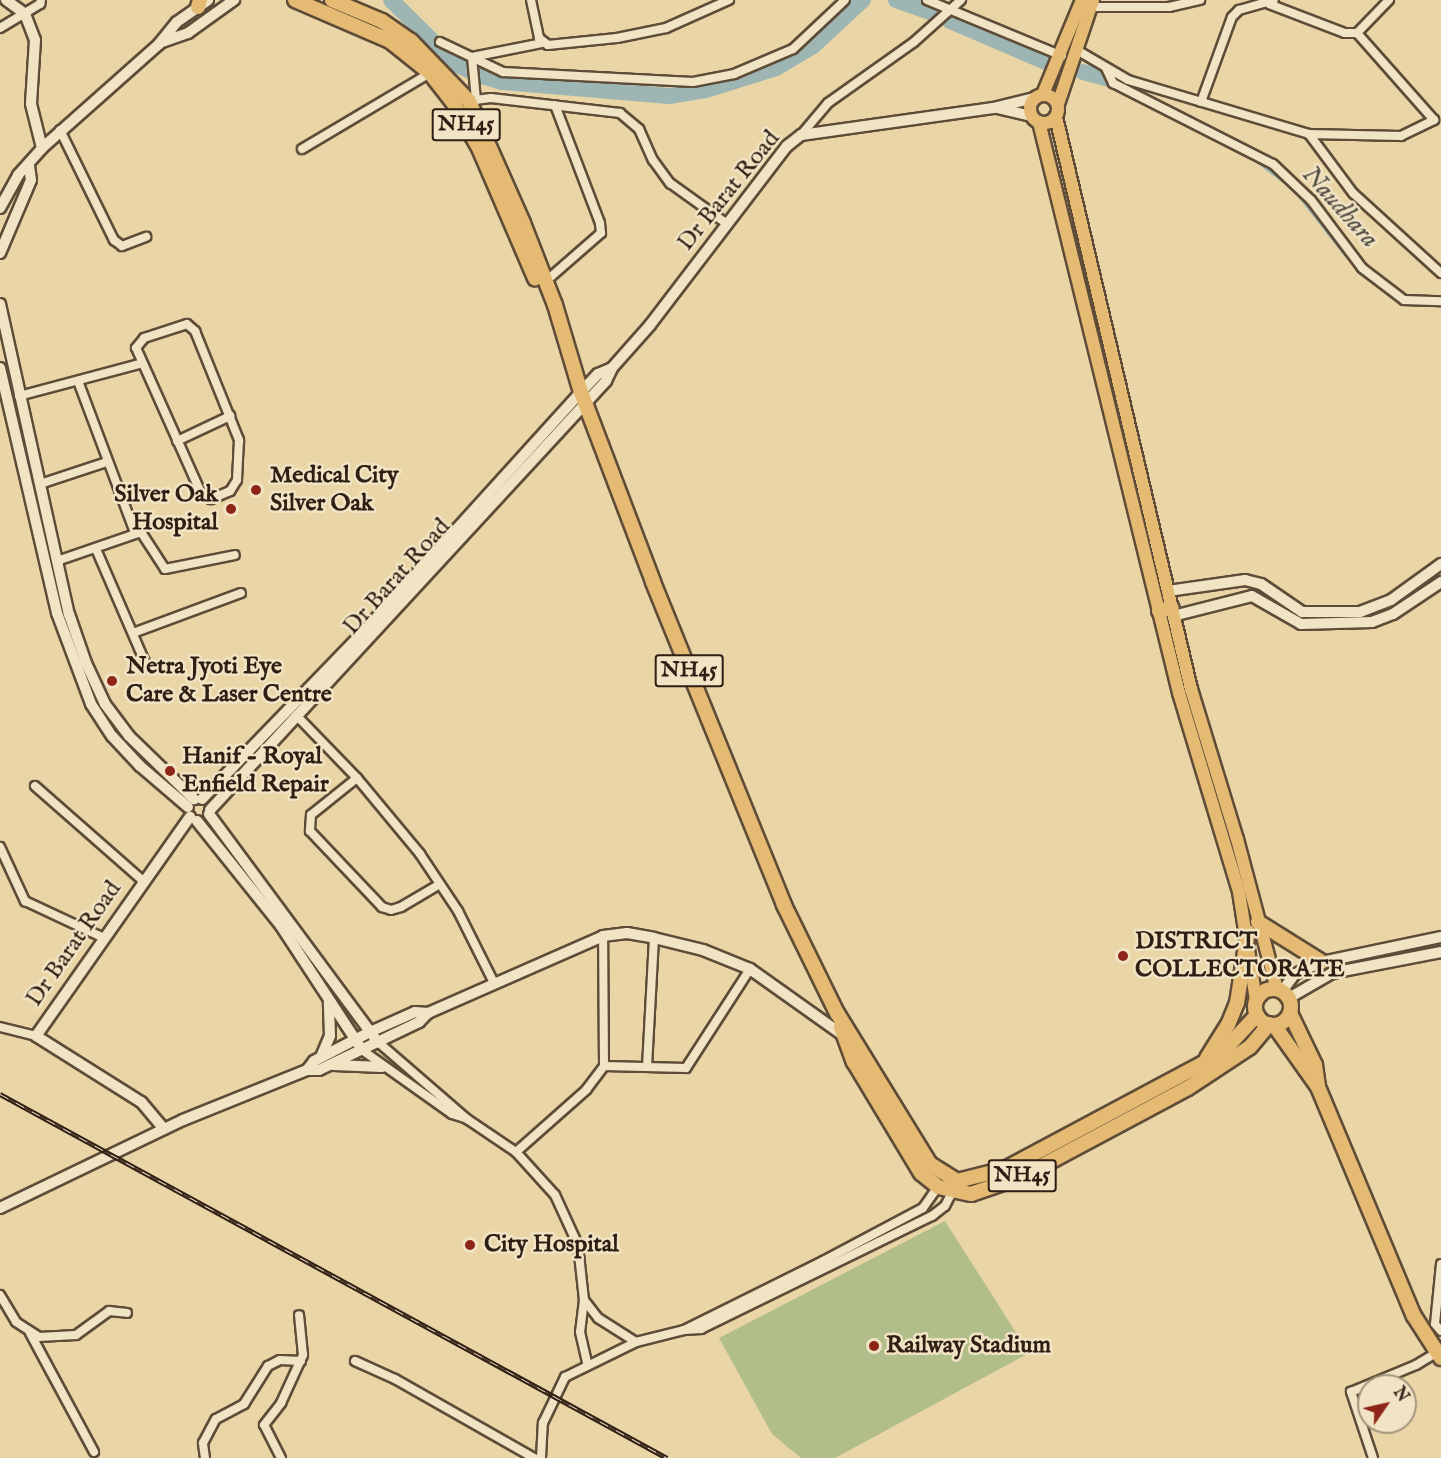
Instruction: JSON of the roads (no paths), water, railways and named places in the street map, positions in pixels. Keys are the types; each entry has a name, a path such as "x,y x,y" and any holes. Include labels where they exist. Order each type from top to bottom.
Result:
{"highway":[{"name":"NH45","path":"295,0 390,42 430,73 454,104 483,157 549,310 558,322"},
{"name":"NH45","path":"332,0 382,21 411,41 472,101 546,281 583,397 776,883 849,1038 941,1181 985,1192 1021,1177 1223,1067 1250,1047 1272,1024 1290,1013"},
{"path":"1202,1064 1228,1025 1237,1003 1253,927 1322,962"},
{"path":"1318,1087 1316,1065 1282,993 1262,992 1256,1000 1257,1015 1272,1024 1318,1087 1414,1316 1438,1355"},
{"name":"NH45","path":"955,1186 1005,1169 1202,1064 1229,1045 1257,1015"}],"main road":[{"path":"1087,3 1056,117 1167,591 1168,612"},
{"path":"1087,3 1062,56 1039,96 1030,106 1253,927 1282,993"},
{"path":"1039,96 1052,96 1058,104"},
{"path":"1035,119 1056,117"},
{"path":"1253,927 1256,1000"}],"street":[{"path":"6,0 25,14 35,40 31,104 42,148"},
{"path":"0,28 25,14 41,0"},
{"path":"159,44 188,33 234,0"},
{"path":"531,0 542,43"},
{"path":"472,57 542,43 617,38 666,28 729,0"},
{"path":"440,42 472,57 485,67 523,76 693,82 735,74 793,49 845,0"},
{"path":"927,0 1062,56"},
{"path":"801,135 828,104 914,42 961,0"},
{"path":"1087,3 1169,7 1200,0"},
{"path":"1202,102 1232,17 1239,10 1271,2 1345,33 1357,33 1389,0"},
{"path":"0,208 18,175 42,148 159,44 177,22 202,2"},
{"path":"1075,49 1128,80 1309,134 1401,136 1438,123 1357,33"},
{"path":"472,57 472,101"},
{"path":"1105,67 1113,83 1273,164 1311,200 1362,268 1404,300 1441,301"},
{"path":"302,150 430,73"},
{"name":"Dr Barat Road","path":"194,809 209,812 296,715 375,635 583,397 598,374 612,368 650,325 787,146 801,135 993,108 1039,96"},
{"path":"454,104 472,101 555,105 620,113 631,119 670,183 727,224"},
{"path":"546,281 600,233 600,223 555,105"},
{"name":"Dr Barat Road","path":"993,108 1035,119"},
{"path":"60,130 114,240 122,246 146,237"},
{"path":"1309,134 1353,193 1441,273"},
{"path":"0,253 31,180 29,165"},
{"path":"0,304 69,614 105,704 129,736 194,809 280,927 362,1050 382,1067 452,1114 467,1119"},
{"path":"187,324 195,331 230,416 241,460 237,480 220,496 211,499 201,493 140,364 137,343 187,324"},
{"path":"19,396 140,364"},
{"path":"0,368 57,612 91,704 112,736 140,766 194,809 209,812 378,1042 467,1119 516,1152 555,1195 578,1245 584,1300 580,1332 587,1363"},
{"path":"78,381 106,462 135,533"},
{"name":"Dr Barat Road","path":"36,1036 194,809 583,397"},
{"path":"177,441 230,416"},
{"path":"39,484 106,462"},
{"path":"57,561 96,549 135,533 146,534 165,569 235,555"},
{"path":"96,549 147,667"},
{"path":"1167,591 1245,580 1261,584 1302,612 1360,612 1391,600 1441,564"},
{"path":"1168,612 1252,596 1301,624 1372,622 1393,614 1441,582"},
{"path":"133,633 241,593"},
{"path":"296,715 357,778 440,884 495,983"},
{"path":"357,778 311,815 310,831 382,907 391,910 400,907 440,884"},
{"path":"34,786 143,881"},
{"path":"0,847 25,901 104,938"},
{"path":"325,1061 362,1050 419,1022 428,1013 603,936 627,933 703,950 750,969 849,1038"},
{"path":"516,1152 586,1090 604,1066 603,936"},
{"path":"1282,993 1295,974 1322,962 1441,937"},
{"path":"647,1067 654,938"},
{"path":"1282,993 1332,973 1441,952"},
{"path":"604,1066 686,1068 750,969"},
{"path":"325,1061 330,1036 329,1000"},
{"path":"0,1208 164,1129 307,1070 370,1032 415,1012 428,1013"},
{"name":"Dr Barat Road","path":"0,1027 36,1036 141,1102 164,1129"},
{"path":"325,1061 382,1067"},
{"path":"541,1458 543,1423 565,1377 587,1363 636,1341 684,1329 923,1208 941,1181"},
{"path":"684,1329 701,1329 869,1249 932,1216 945,1206 955,1186"},
{"path":"1441,1264 1435,1324 1441,1331"},
{"path":"0,1295 16,1322 39,1337 76,1335 109,1311 127,1313"},
{"path":"584,1300 598,1318 636,1341"},
{"path":"281,1458 264,1425 281,1403 301,1361 303,1338 299,1315"},
{"path":"30,1333 94,1452"},
{"path":"1373,1458 1351,1392 1438,1355"},
{"path":"205,1458 203,1443 216,1419 244,1404 268,1366 280,1360 301,1361"},
{"path":"355,1361 395,1379 534,1458"}],"waterway":[{"path":"391,0 456,64 479,75 502,82 669,96 706,90 776,68 813,46 863,0"},
{"path":"896,0 935,14"},
{"path":"950,21 1048,63"},
{"path":"1083,72 1112,80"},
{"name":"Naudhara","path":"1258,158 1286,179"},
{"name":"Naudhara","path":"1298,189 1349,254"}],"railway":[{"path":"0,1094 667,1458"}],"place":[{"name":"Medical City Silver Oak","path":"256,490"},
{"name":"Silver Oak Hospital","path":"231,509"},
{"name":"Netra Jyoti Eye Care & Laser Centre","path":"112,681"},
{"name":"Hanif - Royal Enfield Repair","path":"170,771"},
{"name":"DISTRICT COLLECTORATE","path":"1123,956"},
{"name":"City Hospital","path":"470,1245"},
{"name":"Railway Stadium","path":"874,1346"}]}
